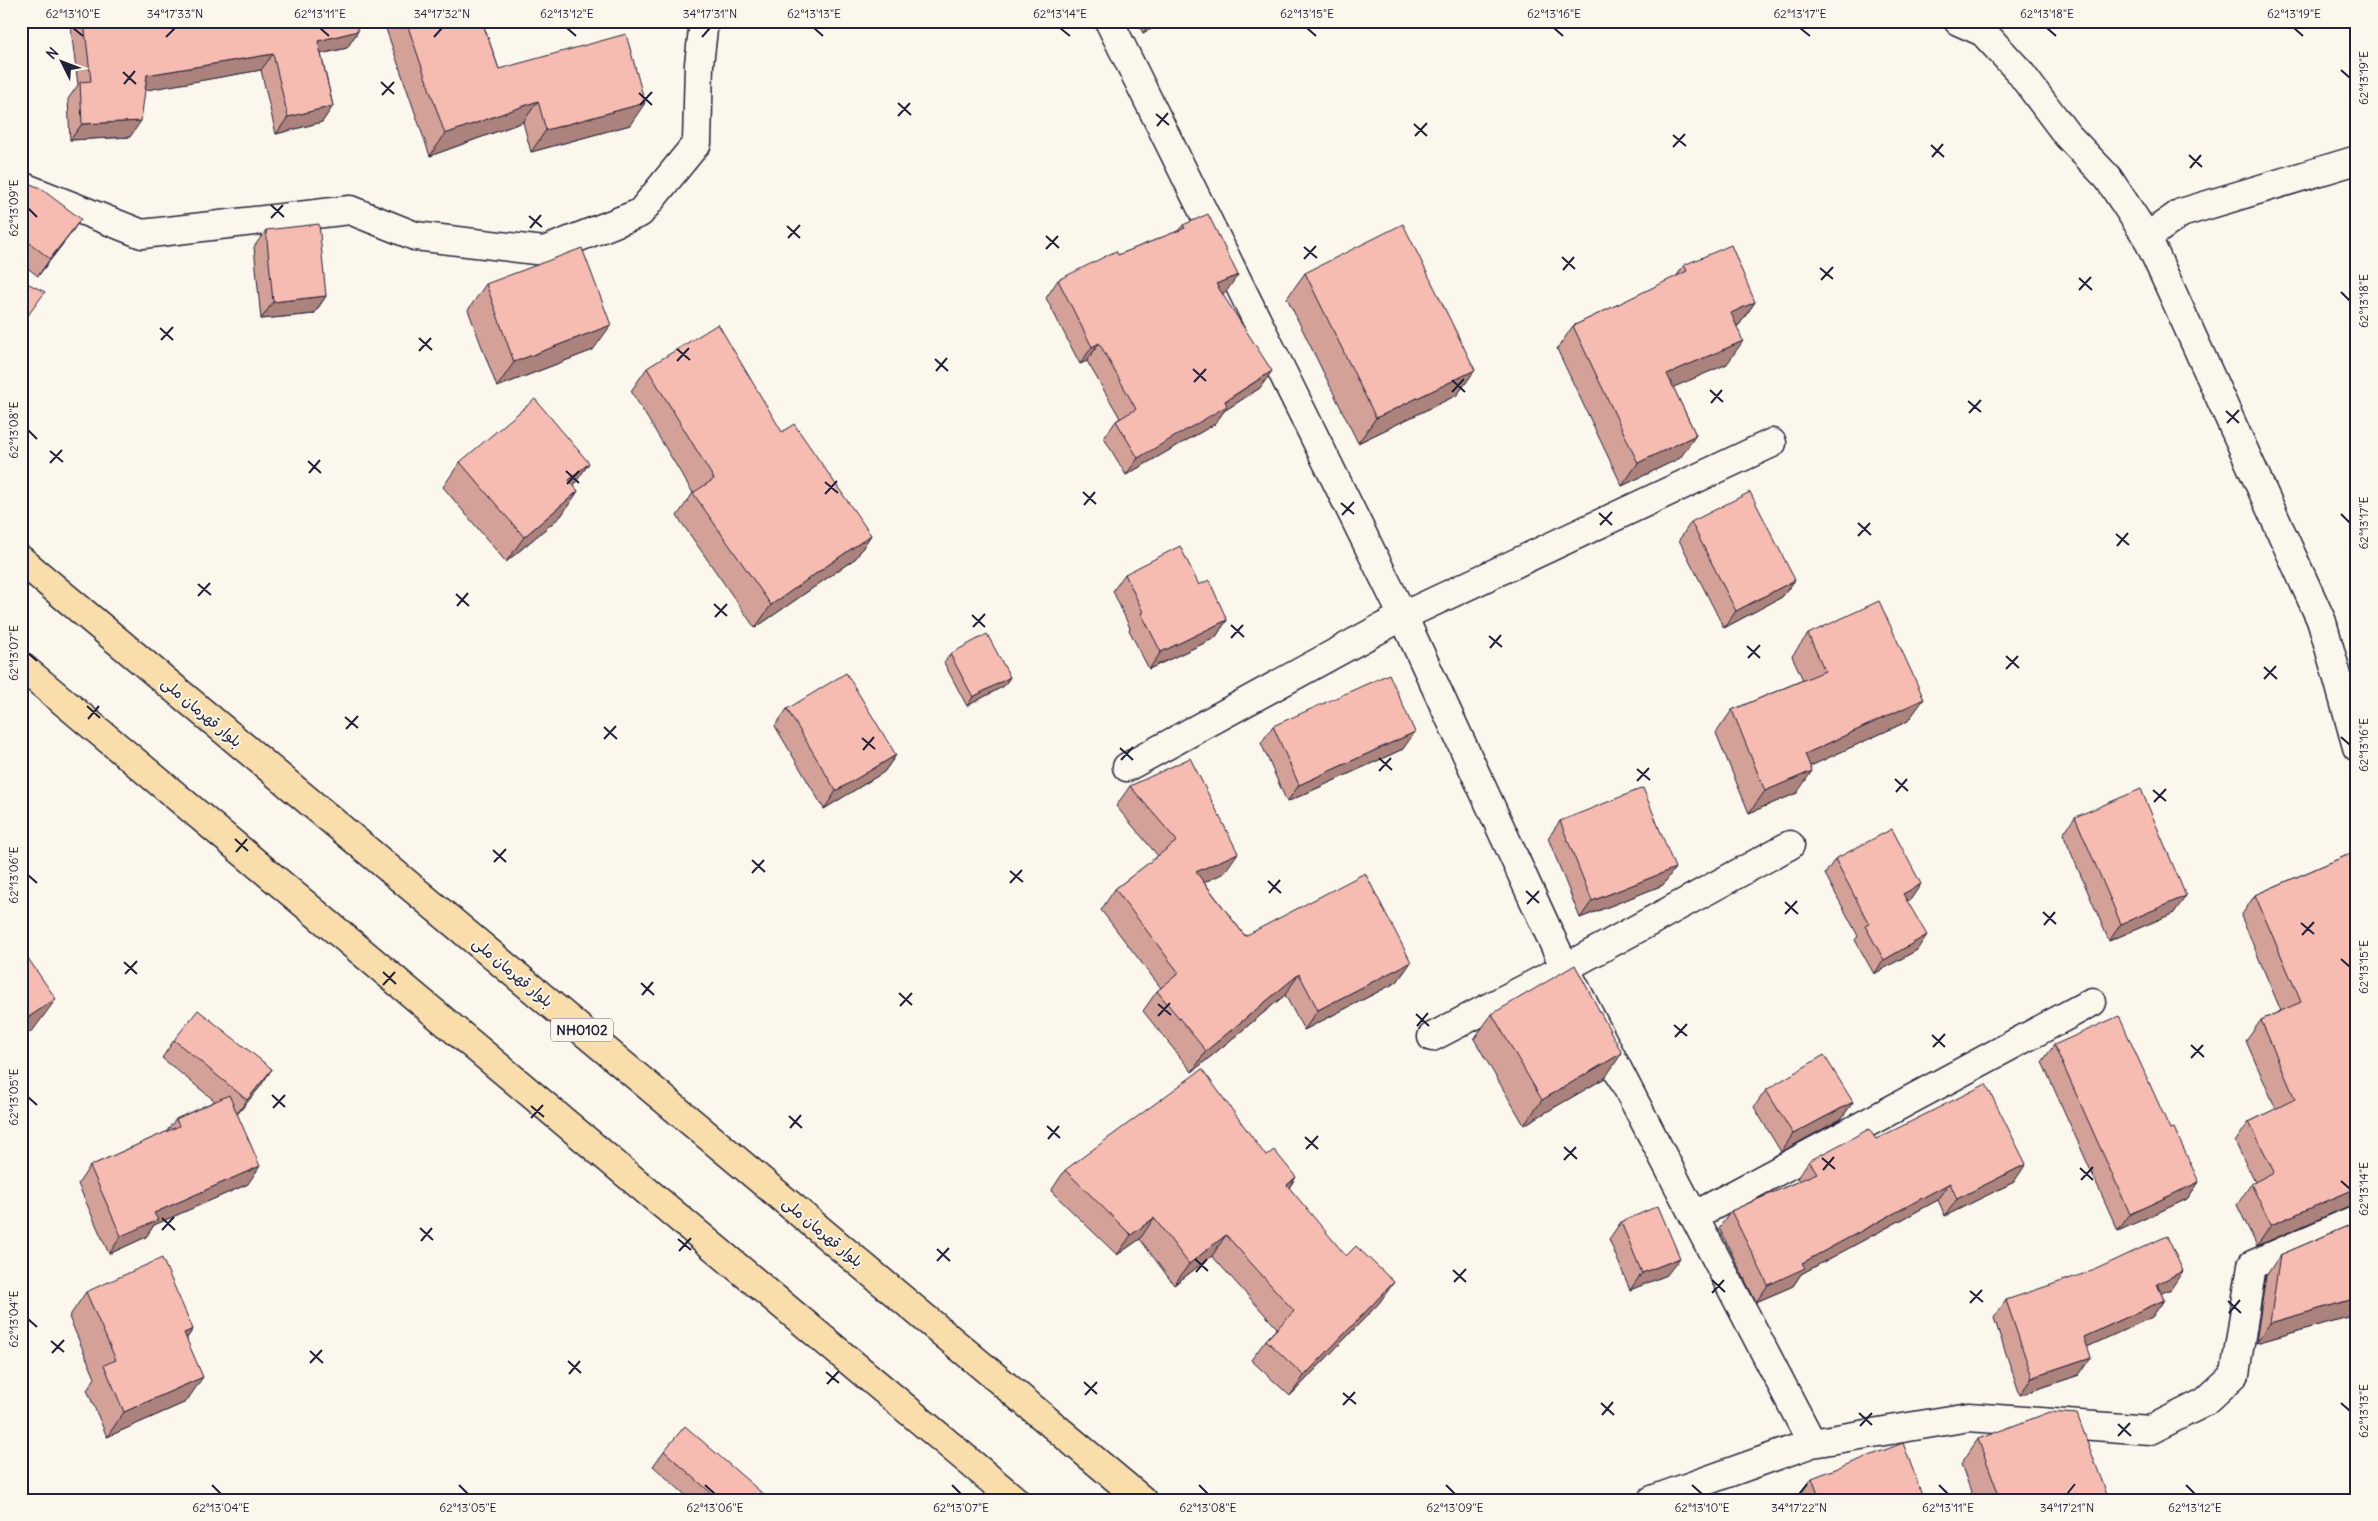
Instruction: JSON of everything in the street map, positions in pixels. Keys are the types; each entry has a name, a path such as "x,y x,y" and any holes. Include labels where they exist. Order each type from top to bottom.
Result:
{"highway":[{"name":"بلوار قهرمان ملی","path":"21,560 1142,1500"},
{"path":"21,666 1015,1500"}],"street":[{"path":"21,186 142,234 350,210 415,236 544,251 640,213 697,143 699,64 704,21"},
{"path":"1109,21 1403,616 1565,968 1812,1443"},
{"path":"1958,21 1983,32 2019,71 2067,135 2108,178 2147,237 2322,622 2357,747"},
{"path":"2147,237 2181,212 2357,160"},
{"path":"1127,767 1403,616 1772,443"},
{"path":"1432,1037 1565,968 1790,845"},
{"path":"1694,1216 2092,1002"},
{"path":"1652,1500 1812,1443 1969,1417 2150,1430 2204,1402 2235,1374 2252,1265 2357,1219"}],"building":[{"path":"84,21 356,21 358,31 318,41 333,106 288,117 273,54 147,75 141,121 82,124 80,82 91,81"},
{"path":"406,21 482,21 499,69 626,34 645,103 546,130 538,101 445,134"},
{"path":"21,180 40,188 81,219 50,259 21,236"},
{"path":"1208,214 1238,275 1216,284 1272,371 1225,401 1227,406 1138,458 1116,421 1136,409 1099,343 1092,347 1058,280 1116,251 1118,255 1185,228 1183,225"},
{"path":"319,224 326,296 273,302 266,230"},
{"path":"1403,224 1475,370 1376,418 1305,273"},
{"path":"1731,245 1755,302 1731,313 1743,341 1667,374 1696,435 1638,463 1573,326 1687,271 1684,265"},
{"path":"582,248 611,325 514,362 486,284"},
{"path":"21,280 45,292 21,325"},
{"path":"718,324 782,432 794,424 871,535 771,605 693,493 714,479 647,368"},
{"path":"535,399 589,463 569,480 578,491 524,537 460,462"},
{"path":"1750,492 1795,580 1736,611 1691,522"},
{"path":"1180,546 1199,585 1209,580 1227,620 1161,652 1141,613 1143,612 1125,574"},
{"path":"1879,601 1924,699 1805,754 1812,771 1765,791 1732,710 1825,671 1808,634"},
{"path":"987,634 1010,677 973,697 950,654"},
{"path":"846,673 896,755 836,791 787,709"},
{"path":"1389,674 1415,732 1299,785 1273,726"},
{"path":"1190,758 1238,853 1196,872 1245,936 1365,873 1411,962 1318,1010 1299,974 1206,1051 1157,991 1179,973 1115,889 1177,841 1130,786"},
{"path":"1643,788 1675,868 1592,901 1560,821"},
{"path":"2141,789 2186,896 2121,924 2075,817"},
{"path":"1892,829 1921,884 1903,894 1927,935 1884,960 1865,926 1869,924 1835,859"},
{"path":"2357,851 2357,1188 2271,1225 2251,1184 2274,1172 2249,1122 2295,1099 2261,1020 2301,1002 2255,895"},
{"path":"21,948 56,999 21,1022"},
{"path":"1575,965 1622,1053 1542,1100 1492,1014"},
{"path":"198,1010 272,1069 247,1100 174,1040"},
{"path":"2119,1016 2170,1129 2174,1128 2199,1182 2130,1214 2054,1045"},
{"path":"1824,1055 1853,1102 1793,1134 1766,1090"},
{"path":"1202,1069 1266,1156 1274,1150 1296,1177 1287,1185 1346,1256 1356,1246 1394,1282 1304,1376 1266,1340 1294,1311 1226,1235 1189,1264 1154,1218 1131,1235 1065,1170"},
{"path":"1986,1084 2026,1164 1957,1199 1950,1183 1802,1263 1805,1268 1768,1285 1731,1211 1817,1173 1809,1161 1869,1129 1876,1139"},
{"path":"229,1095 260,1166 154,1213 158,1220 121,1236 90,1166 179,1126 176,1119"},
{"path":"1658,1206 1680,1258 1642,1273 1621,1222"},
{"path":"2357,1222 2357,1298 2270,1323 2280,1255"},
{"path":"2167,1236 2183,1271 2157,1284 2164,1300 2084,1337 2091,1357 2032,1377 2006,1300 2092,1271"},
{"path":"162,1258 193,1329 184,1333 203,1377 124,1412 104,1365 116,1360 86,1292"},
{"path":"2050,1412 2077,1414 2109,1500 2001,1500 1978,1439"},
{"path":"685,1426 770,1500 719,1500 664,1451"},
{"path":"1903,1443 1924,1500 1820,1500 1812,1478"}]}
